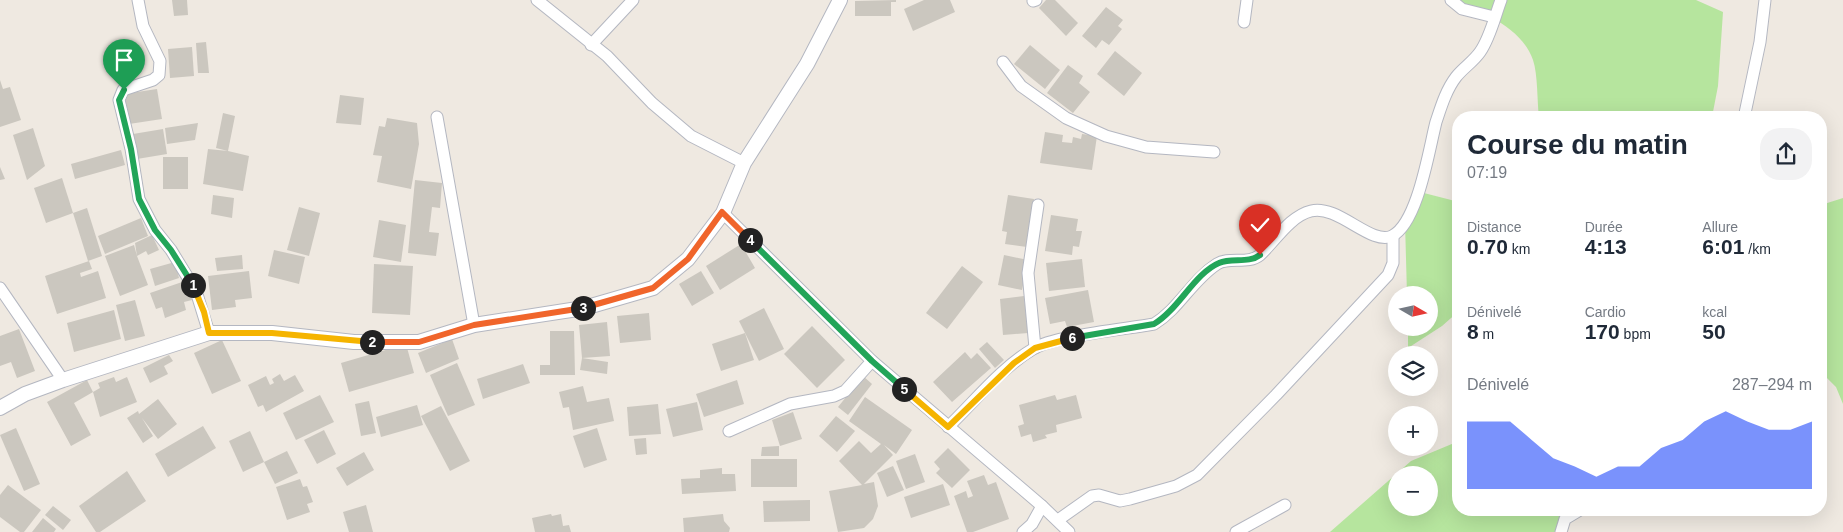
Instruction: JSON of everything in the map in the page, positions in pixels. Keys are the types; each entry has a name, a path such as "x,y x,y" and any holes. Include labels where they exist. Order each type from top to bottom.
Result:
{"street":[{"path":"138,0 143,26 160,61 159,75 153,80 124,90 119,100 131,149 139,199 155,230 171,250 196,291 209,333"},
{"path":"537,0 590,45 607,56 652,104 691,136 744,162"},
{"path":"590,45 633,0"},
{"path":"0,408 25,394 63,380 209,333 272,333 354,342 419,342 474,325 584,308 653,288 688,259 722,212 744,162 807,64 840,0"},
{"path":"1244,22 1247,0"},
{"path":"1451,0 1462,9 1494,17"},
{"path":"948,427 1014,363 1035,348 1061,340 1154,324 1164,318 1209,269 1220,262 1255,258 1291,223 1310,211 1319,209 1332,212 1376,236 1385,238 1393,236 1405,222 1420,192 1436,121 1446,94 1456,77 1481,51 1501,0"},
{"path":"1745,111 1760,42 1765,0"},
{"path":"1003,62 1020,86 1066,118 1106,136 1146,147 1214,152"},
{"path":"437,117 474,325"},
{"path":"1035,348 1028,273 1038,205"},
{"path":"722,212 872,361 1042,506 1069,532"},
{"path":"1058,520 1092,496 1120,501 1130,499 1176,486 1197,475 1276,395 1388,275 1393,264 1393,236"},
{"path":"0,288 63,380"},
{"path":"729,431 790,404 834,396 845,391 872,361"},
{"path":"1236,532 1285,505"},
{"path":"1023,532 1032,524 1042,506"},
{"path":"1561,532 1564,519 1569,516"}],"green space":[{"path":"1451,0 1696,0 1723,12 1718,86 1713,111 1539,111 1535,66 1527,48 1510,29 1475,10"},
{"path":"1420,192 1452,200 1452,317 1438,329 1438,286 1407,286 1405,222"},
{"path":"1843,198 1843,404 1836,387 1827,378 1827,203"},
{"path":"1408,336 1427,336 1411,346 1408,346"},
{"path":"1452,444 1452,516 1575,516 1561,532 1330,532 1388,481 1388,516 1438,516 1438,466 1405,466 1411,461 1423,456 1438,456 1438,450"}],"building":[{"path":"172,0 187,0 188,15 174,16"},
{"path":"896,0 896,2 891,2 891,16 855,16 855,1"},
{"path":"924,0 950,0 955,12 913,31 904,9"},
{"path":"1046,0 1055,0 1078,23 1066,36 1039,8"},
{"path":"1106,7 1123,20 1118,26 1122,29 1109,45 1102,40 1096,48 1082,36"},
{"path":"206,42 209,73 198,73 196,43"},
{"path":"1030,45 1060,70 1045,89 1014,64"},
{"path":"192,47 194,76 170,78 168,49"},
{"path":"1115,51 1142,73 1124,96 1097,74"},
{"path":"1068,65 1083,76 1079,83 1090,92 1073,113 1047,93"},
{"path":"0,80 3,89 10,87 21,120 0,127"},
{"path":"157,89 162,119 129,124 124,94"},
{"path":"340,95 364,98 361,125 336,123"},
{"path":"223,113 235,116 228,151 216,148"},
{"path":"387,118 417,123 419,144 411,189 377,182 382,156 373,155 379,126 385,127"},
{"path":"198,123 195,140 167,144 165,128"},
{"path":"33,128 45,166 27,180 13,135"},
{"path":"163,129 167,154 137,159 133,134"},
{"path":"1045,132 1063,135 1062,142 1072,143 1073,137 1081,139 1082,134 1097,136 1092,170 1040,163"},
{"path":"208,149 249,156 243,191 203,184"},
{"path":"121,150 125,165 75,179 71,164"},
{"path":"163,157 188,157 188,189 163,189"},
{"path":"0,167 5,179 0,180"},
{"path":"62,178 73,213 46,223 34,188"},
{"path":"415,180 442,183 440,208 432,207 429,232 439,233 436,256 408,253"},
{"path":"213,195 234,198 232,218 211,214"},
{"path":"1008,195 1034,199 1027,247 1005,244 1007,232 1002,231"},
{"path":"299,207 320,213 309,256 287,250"},
{"path":"87,208 102,256 88,261 73,213"},
{"path":"1051,215 1078,219 1076,231 1082,231 1079,247 1073,246 1072,255 1045,251"},
{"path":"141,218 148,236 105,254 98,236"},
{"path":"379,220 406,225 401,262 373,257"},
{"path":"152,235 159,250 148,255 146,251 137,256 135,243"},
{"path":"741,244 755,268 720,290 706,266"},
{"path":"134,245 148,285 120,296 105,256"},
{"path":"274,250 305,257 299,284 268,276"},
{"path":"242,255 243,269 217,271 215,258"},
{"path":"1004,255 1028,260 1022,290 998,285"},
{"path":"1082,259 1085,287 1049,291 1046,263"},
{"path":"89,261 92,269 80,273 81,277 98,271 106,298 57,314 45,276"},
{"path":"175,262 179,278 155,286 150,269"},
{"path":"374,264 413,266 410,315 372,313"},
{"path":"962,266 983,282 947,329 926,313"},
{"path":"249,271 252,298 235,300 236,307 212,310 208,276"},
{"path":"701,271 714,293 692,306 679,284"},
{"path":"185,281 192,300 184,302 186,310 165,318 162,307 156,309 150,293"},
{"path":"1088,290 1094,322 1067,327 1065,321 1050,324 1045,298"},
{"path":"1024,296 1028,333 1003,335 1000,299"},
{"path":"135,300 145,336 125,341 116,305"},
{"path":"764,308 784,349 759,361 739,321"},
{"path":"114,310 121,339 74,352 67,323"},
{"path":"649,313 651,340 620,343 617,316"},
{"path":"607,322 610,356 582,358 579,325"},
{"path":"812,326 845,360 817,388 784,354"},
{"path":"19,329 35,371 17,378 11,362 0,366 0,336"},
{"path":"550,331 574,331 575,375 540,375 540,365 550,365"},
{"path":"745,333 754,360 721,371 712,344"},
{"path":"452,339 459,359 426,373 418,353"},
{"path":"222,340 241,381 212,394 194,353"},
{"path":"987,342 1004,360 995,368 979,349"},
{"path":"406,344 414,373 349,392 341,363"},
{"path":"965,352 971,359 977,353 991,368 952,402 933,382"},
{"path":"169,355 173,361 164,366 168,374 150,383 143,368"},
{"path":"582,358 608,362 607,374 580,370"},
{"path":"457,363 475,405 448,416 430,375"},
{"path":"523,364 530,383 483,399 477,379"},
{"path":"280,374 284,381 295,375 304,391 266,412 263,405 258,407 248,385 266,376 270,385 274,383 272,379"},
{"path":"863,376 872,384 848,415 838,407"},
{"path":"114,377 116,382 127,377 137,402 100,417 93,392 100,388 98,383"},
{"path":"87,380 93,392 74,403 91,435 71,446 47,402"},
{"path":"737,380 744,404 704,417 696,394"},
{"path":"583,386 587,402 609,398 614,421 573,430 569,407 563,408 559,392"},
{"path":"320,395 334,422 296,440 283,413"},
{"path":"1055,395 1057,400 1076,395 1082,418 1056,425 1057,432 1045,435 1047,438 1033,442 1031,434 1021,437 1018,426 1024,424 1019,405"},
{"path":"865,397 912,430 896,454 884,445 893,455 864,484 874,482 878,506 873,519 864,528 838,532 829,491 862,485 839,461 859,441 871,453 881,444 849,421"},
{"path":"158,399 177,424 158,439 142,418 153,436 143,443 127,418 138,411 139,414"},
{"path":"369,401 376,433 361,436 355,404"},
{"path":"697,402 703,430 673,437 666,409"},
{"path":"658,404 661,434 629,436 627,407"},
{"path":"417,405 423,425 381,437 376,417"},
{"path":"441,406 470,461 450,471 421,416"},
{"path":"793,412 802,439 780,446 772,420"},
{"path":"836,416 855,431 837,452 819,436"},
{"path":"203,426 216,448 168,477 155,454"},
{"path":"16,428 40,484 24,491 0,435"},
{"path":"597,428 607,460 584,468 573,436"},
{"path":"324,430 336,454 317,464 304,440"},
{"path":"250,431 264,462 243,472 229,441"},
{"path":"646,438 647,454 636,455 634,439"},
{"path":"779,446 779,456 761,456 762,447"},
{"path":"948,448 970,470 952,488 936,473 940,469 934,462"},
{"path":"287,451 298,473 275,484 264,462"},
{"path":"364,452 374,470 347,486 336,468"},
{"path":"915,454 925,482 906,489 896,461"},
{"path":"751,459 797,459 797,487 751,487"},
{"path":"893,466 904,490 887,497 877,473"},
{"path":"722,468 722,474 735,474 736,491 682,494 681,479 700,478 700,470"},
{"path":"127,471 146,501 100,532 96,532 79,506"},
{"path":"984,475 988,485 996,482 1009,519 973,532 967,532 954,496 966,491 968,498 973,496 967,481"},
{"path":"300,479 303,487 307,486 313,502 307,504 310,512 287,520 276,487"},
{"path":"943,484 950,505 911,518 904,497"},
{"path":"8,485 41,510 24,532 20,532 0,517 0,495"},
{"path":"810,500 810,521 764,522 763,501"},
{"path":"366,505 373,532 349,532 343,512"},
{"path":"53,506 71,520 63,530 45,515"},
{"path":"551,514 552,516 561,514 563,526 569,525 571,532 535,532 532,518"},
{"path":"723,514 724,521 730,528 729,532 684,532 683,518"},
{"path":"43,518 56,529 54,532 32,532"}],"route":[{"path":"124,90 119,100 131,149 139,199 155,230 171,250 196,291 209,333 272,333 354,342 419,342 474,325 584,308 653,288 688,259 722,212 872,361 948,427 1014,363 1035,348 1061,340 1154,324 1164,318 1209,269 1220,262 1249,260 1260,255"}]}
